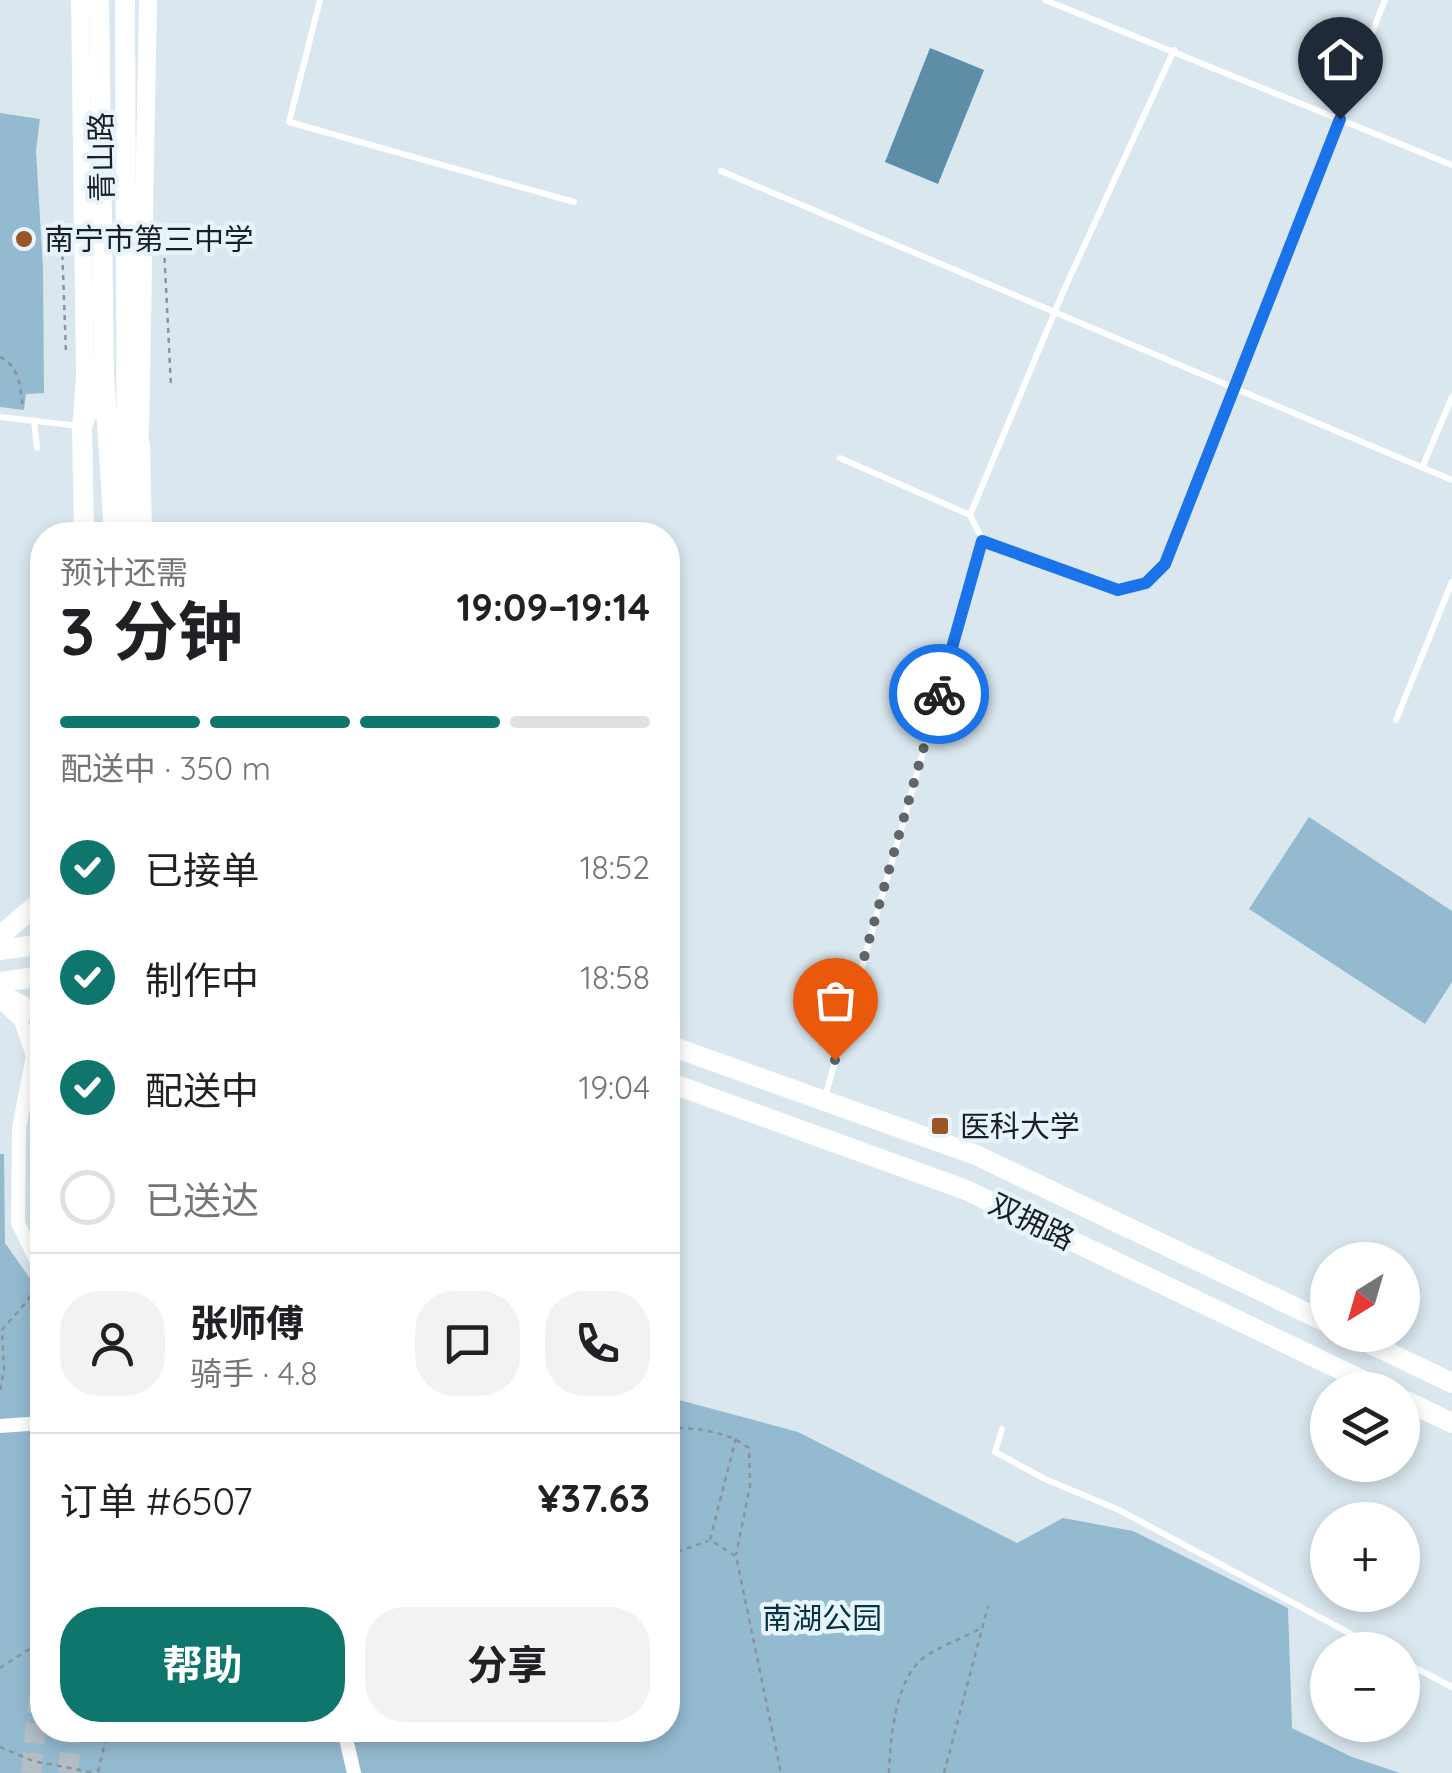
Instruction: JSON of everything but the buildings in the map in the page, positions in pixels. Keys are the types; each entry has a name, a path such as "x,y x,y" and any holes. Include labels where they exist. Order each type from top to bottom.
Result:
{"main road":[{"name":"青山路","path":"99,0 104,373 113,522"},
{"name":"青山路","path":"124,356 125,0"},
{"path":"124,356 140,446 142,522"},
{"path":"124,356 127,522"},
{"path":"84,522 82,426 104,373"},
{"path":"0,936 30,910"},
{"path":"0,950 30,946"},
{"path":"0,982 30,978"},
{"path":"0,998 30,1011"},
{"name":"双拥路","path":"680,1048 976,1155 1310,1314"},
{"name":"双拥路","path":"680,1086 966,1190 1345,1372"},
{"path":"1387,1352 1452,1383"},
{"path":"1420,1408 1452,1423"}],"street":[{"path":"80,0 85,374 82,426"},
{"path":"140,446 148,0"},
{"path":"0,998 22,1021 30,1046"},
{"path":"30,1073 20,1128 18,1223 30,1248"},
{"path":"0,1426 30,1424"},
{"path":"347,1742 354,1773"}],"lane":[{"path":"320,0 289,122 574,202"},
{"path":"1045,0 1452,165"},
{"path":"982,541 1118,590 1146,583 1165,564 1385,0"},
{"path":"970,514 1054,312 1174,50"},
{"path":"722,171 1452,480"},
{"path":"1422,468 1452,397"},
{"path":"0,417 82,426"},
{"path":"30,421 37,448"},
{"path":"824,1099 982,541 970,514 840,458"},
{"path":"1396,720 1452,582"},
{"path":"1002,1430 995,1452 1045,1479 1118,1510 1347,1632"},
{"path":"1420,1670 1452,1687"}],"path":[{"path":"62,245 66,351"},
{"path":"164,248 170,386"},
{"path":"0,357 17,373 30,421"},
{"path":"0,1390 4,1370 2,1330 30,1296"},
{"path":"680,1427 736,1438 750,1448 750,1486 736,1556 781,1773"},
{"path":"710,1540 736,1438"},
{"path":"680,1551 710,1540"},
{"path":"710,1540 736,1556"},
{"path":"944,1773 988,1606"},
{"path":"889,1773 891,1730 900,1694 920,1660 980,1630"},
{"path":"0,1668 30,1649"},
{"path":"0,1747 33,1761 97,1773 105,1742"}],"green space":[{"path":"0,113 40,119 36,151 43,268 44,393 26,394 24,410 0,407"},
{"path":"1309,817 1452,911 1452,982 1425,1024 1249,909"},
{"name":"南湖公园","path":"0,1154 4,1154 5,1243 30,1278 30,1742 680,1742 680,1400 798,1432 1017,1543 1063,1518 1133,1531 1288,1608 1292,1728 1310,1737 1310,1742 1321,1742 1400,1773 0,1773"}],"shaded area":[{"path":"930,48 984,70 938,184 885,162"}],"tunnel":[{"path":"31,1773 34,1742"},
{"path":"68,1773 71,1742"}],"way so far":[{"path":"835,1060 939,694"}],"place":[{"name":"南宁市第三中学","path":"24,239"},
{"name":"医科大学","path":"940,1126"}],"route":[{"path":"939,694 982,541 1118,590 1146,583 1165,564 1340,119"}]}
